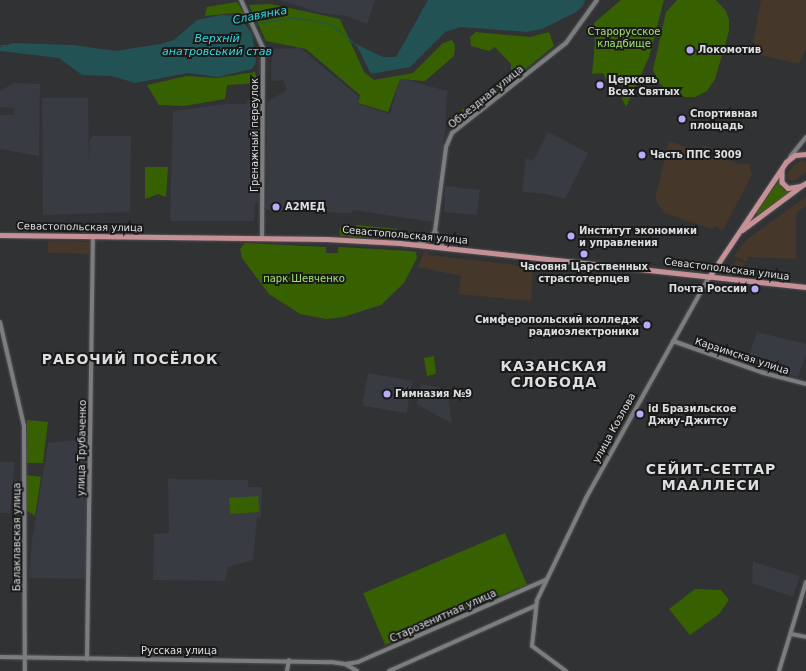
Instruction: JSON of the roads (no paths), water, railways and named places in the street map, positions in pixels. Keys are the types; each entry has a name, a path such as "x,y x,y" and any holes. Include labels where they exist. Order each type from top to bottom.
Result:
{"main road":[{"name":"Гренажный переулок","path":"241,0 258,32 263,48 262,238"},
{"name":"Объездная улица","path":"436,231 449,138 566,43 597,0"},
{"path":"790,158 806,137"},
{"path":"790,158 806,154"},
{"name":"улица Козлова","path":"566,671 532,646 535,606 546,579 586,498 709,277 783,166 790,158"},
{"path":"783,166 781,178 784,185 793,188 801,186"},
{"name":"улица Козлова","path":"741,231 806,183"},
{"path":"752,213 759,218"},
{"path":"416,245 428,241 436,231 443,247"},
{"name":"Севастопольская улица","path":"0,235 336,239 443,247 806,288"},
{"name":"улица Трубаченко","path":"87,659 93,236"},
{"name":"Балаклавская улица","path":"0,322 20,403 24,426 25,671"},
{"name":"Караимская улица","path":"673,341 764,373 806,384"},
{"name":"Старозенитная улица","path":"345,664 358,662 546,579"},
{"path":"779,671 806,582"},
{"path":"532,586 538,589 540,595"},
{"path":"389,671 535,606"},
{"path":"791,634 806,637"},
{"name":"Русская улица","path":"0,657 289,660 345,664 356,671"},
{"path":"287,671 289,660"},
{"path":"356,671 355,665 358,662"}],"water":[{"path":"428,0 585,0 583,6 576,12 542,29 527,32 461,27 445,32 410,67 371,74 356,44 383,57 396,57"},
{"name":"Верхній анатровський став","path":"220,15 238,16 252,33 256,62 252,69 218,77 188,73 135,83 112,76 82,75 59,58 0,51 0,47 13,43 73,45 116,51 160,44 174,40 197,20"}],"waterway":[{"name":"Славянка","path":"254,24 292,17 331,24 356,45"},
{"name":"Славянка","path":"0,45 7,45"}],"place":[{"name":"Локомотив","path":"690,50"},
{"name":"Церковь Всех Святых","path":"600,85"},
{"name":"Спортивная площадь","path":"682,119"},
{"name":"Часть ППС 3009","path":"642,155"},
{"name":"А2МЕД","path":"276,207"},
{"name":"Институт экономики и управления","path":"571,236"},
{"name":"Часовня Царственных страстотерпцев","path":"584,254"},
{"name":"Почта России","path":"755,289"},
{"name":"Симферопольский колледж радиоэлектроники","path":"647,325"},
{"name":"Гимназия №9","path":"387,394"},
{"name":"id Бразильское Джиу-Джитсу","path":"640,414"}],"district":[{"name":"РАБОЧИЙ ПОСЁЛОК","path":"130,359"},
{"name":"КАЗАНСКАЯ СЛОБОДА","path":"554,374"},
{"name":"СЕЙИТ-СЕТТАР МААЛЛЕСИ","path":"711,478"}],"park label":[{"name":"Старорусское кладбище","path":"624,36"},
{"name":"парк Шевченко","path":"304,279"}]}
